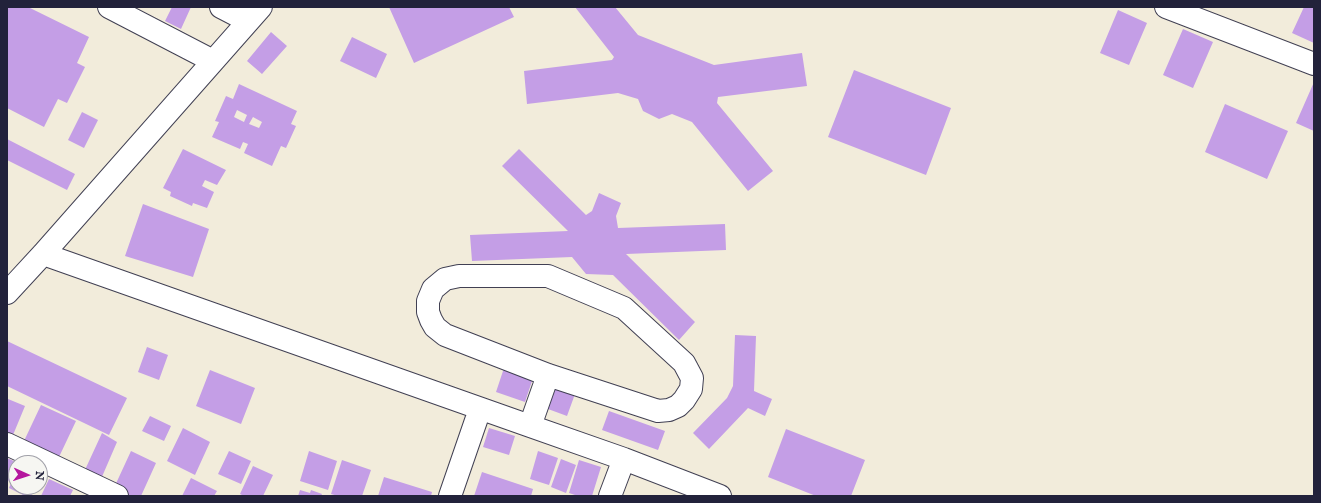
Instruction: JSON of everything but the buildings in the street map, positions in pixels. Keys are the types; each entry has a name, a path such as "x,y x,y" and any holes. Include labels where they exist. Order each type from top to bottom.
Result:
{"street":[{"path":"109,7 213,61"},
{"path":"220,7 255,14"},
{"path":"1166,7 1314,64"},
{"path":"7,293 255,14"},
{"path":"43,254 624,459 720,496"},
{"path":"459,276 548,276 624,308 684,363 692,378 691,389 678,406 669,410 658,411 548,375 445,335 435,327 428,312 428,301 433,290 445,279 459,276"},
{"path":"530,426 548,375"},
{"path":"450,496 480,409"},
{"path":"7,444 116,496"},
{"path":"610,496 624,459"}]}
